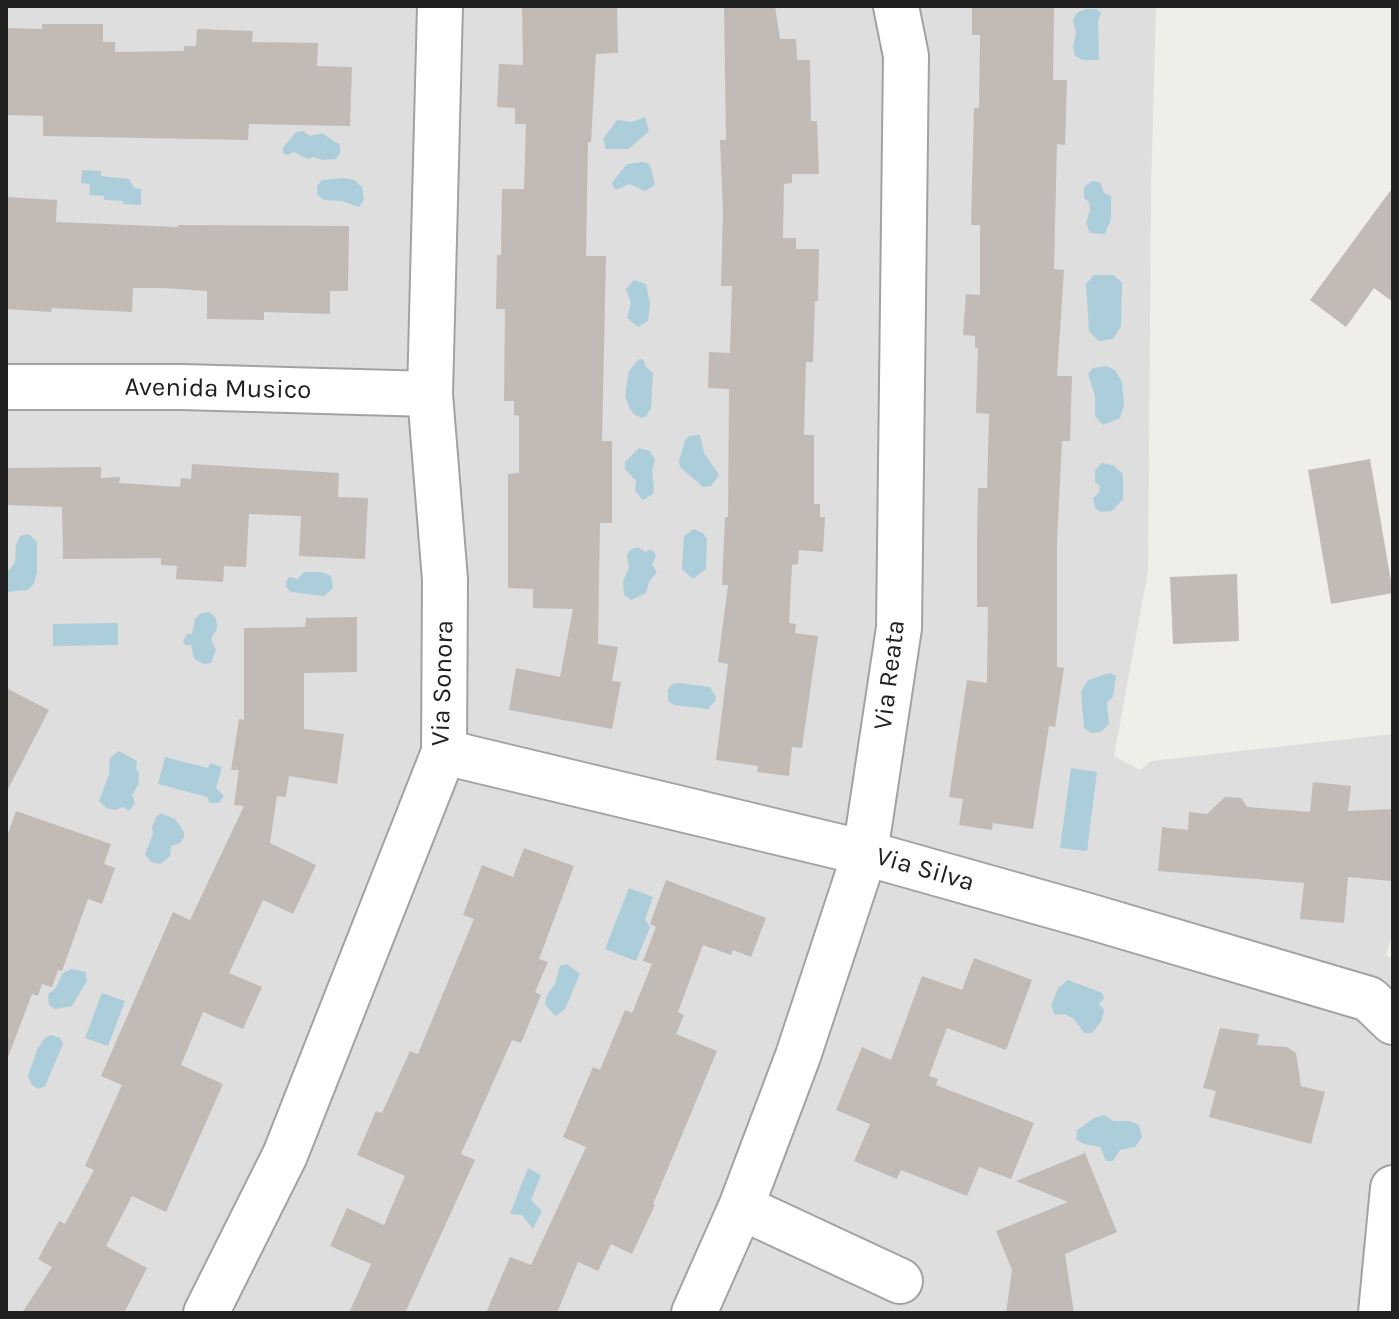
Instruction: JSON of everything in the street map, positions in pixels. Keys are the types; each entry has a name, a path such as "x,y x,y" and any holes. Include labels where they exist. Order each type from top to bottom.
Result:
{"street":[{"name":"Via Sonora","path":"206,1313 285,1155 444,752 445,580 430,394 440,6"},
{"name":"Via Reata","path":"694,1313 741,1207 798,1056 865,853 899,628 906,56 896,6"},
{"name":"Avenida Musico","path":"6,387 182,387 430,394"},
{"name":"Via Silva","path":"444,752 865,853 1325,984 1369,999 1393,1022"},
{"path":"1381,1313 1393,1188"},
{"path":"741,1207 900,1281"}],"shaded area":[{"path":"6,6 1156,6 1148,571 1114,756 1140,770 1151,761 1393,734 1393,931 1386,955 1393,959 1393,1313 6,1313"}],"water":[{"path":"1097,9 1101,13 1098,21 1099,60 1083,60 1075,56 1073,20 1077,13"},
{"path":"645,117 649,131 632,146 628,149 606,149 603,139 617,120 632,122"},
{"path":"303,131 310,136 322,133 340,145 336,159 308,159 294,152 283,154 283,148 295,133"},
{"path":"627,164 649,164 655,185 645,191 629,184 616,190 612,185 614,180"},
{"path":"82,170 101,171 101,176 129,179 134,188 141,189 141,205 123,204 123,201 89,195 90,184 81,183"},
{"path":"322,180 354,180 362,187 364,200 359,207 342,201 324,200 317,194 317,186"},
{"path":"1092,181 1100,182 1104,193 1111,196 1111,219 1105,234 1090,233 1086,223 1090,210 1089,202 1084,198 1084,187"},
{"path":"1094,275 1114,275 1122,283 1121,326 1113,339 1099,341 1089,331 1086,284"},
{"path":"634,280 646,284 650,304 648,321 638,327 627,318 631,303 626,289"},
{"path":"639,359 644,360 645,366 653,373 651,408 642,418 630,409 625,396 629,371"},
{"path":"1106,366 1115,370 1122,382 1124,405 1120,418 1103,425 1095,416 1095,396 1088,374 1093,368"},
{"path":"700,435 704,453 719,475 711,486 703,487 680,467 685,440 689,436"},
{"path":"639,448 650,451 655,460 652,495 643,500 635,491 636,481 625,469 625,462"},
{"path":"1102,463 1113,465 1123,474 1123,499 1112,511 1101,512 1095,508 1093,498 1099,493 1100,486 1095,482 1095,470"},
{"path":"694,529 707,539 706,569 693,579 682,569 684,536"},
{"path":"29,534 37,542 34,584 27,590 6,592 6,574 15,562 16,545 20,536"},
{"path":"638,547 645,552 650,549 654,552 656,556 652,565 657,572 649,582 646,593 631,600 624,595 623,581 629,568 627,555"},
{"path":"304,572 321,572 331,576 333,588 324,596 291,592 286,587 289,577 298,579"},
{"path":"209,612 217,624 211,639 216,650 211,663 204,664 194,659 191,645 185,645 183,641 187,634 192,634 195,619"},
{"path":"118,623 118,645 53,646 53,624"},
{"path":"1110,673 1116,676 1113,697 1107,702 1109,724 1101,732 1091,733 1084,728 1081,692 1088,680"},
{"path":"672,684 710,687 715,701 708,709 674,705 668,701 668,690"},
{"path":"119,751 137,761 139,773 138,785 132,795 135,803 129,811 123,807 115,810 106,808 99,801 109,774 110,758"},
{"path":"165,757 208,768 210,763 222,767 216,788 224,796 219,803 210,803 207,797 158,784"},
{"path":"1071,768 1097,772 1087,851 1060,848"},
{"path":"161,813 175,819 184,837 180,843 171,846 170,856 160,864 151,862 145,854 153,834 152,827"},
{"path":"629,888 653,897 645,919 650,927 636,961 605,949"},
{"path":"567,964 580,974 565,1009 555,1016 545,1004 547,995 555,984 560,966"},
{"path":"71,969 86,972 87,981 72,1006 55,1009 49,1005 48,994 55,989 63,973"},
{"path":"1068,980 1102,993 1104,998 1099,1004 1104,1010 1102,1020 1092,1033 1084,1033 1074,1019 1065,1014 1055,1015 1051,1006 1058,988"},
{"path":"102,993 125,1001 108,1046 85,1038"},
{"path":"51,1035 60,1038 63,1044 45,1086 39,1089 32,1085 28,1076 37,1050"},
{"path":"1104,1115 1114,1121 1130,1121 1139,1125 1142,1137 1135,1147 1120,1150 1113,1161 1106,1161 1100,1147 1076,1139 1077,1130"},
{"path":"528,1168 541,1175 531,1200 542,1211 533,1229 522,1215 510,1214"}],"building":[{"path":"522,6 617,6 618,53 596,54 591,142 588,142 586,256 606,256 602,441 612,441 612,523 600,523 598,644 618,647 612,681 621,682 612,729 509,710 516,668 560,677 573,609 533,608 533,589 508,588 508,474 519,473 519,416 514,415 514,401 504,401 505,309 496,309 497,255 501,255 502,189 524,189 526,124 515,124 515,108 497,107 499,64 523,65"},
{"path":"724,6 775,6 780,39 796,39 797,60 810,60 811,121 817,121 819,174 792,174 792,183 784,184 783,238 796,238 796,249 819,249 813,362 806,362 804,435 814,435 814,504 820,504 820,517 825,517 823,552 799,550 798,564 792,565 789,623 796,624 795,633 818,636 802,748 792,747 789,776 757,772 758,766 716,760 728,664 718,662 728,585 722,585 725,517 728,517 729,389 708,388 709,352 730,353 732,286 721,286 723,212 720,140 726,140"},
{"path":"972,6 1054,6 1053,80 1067,80 1065,145 1057,144 1054,269 1064,270 1057,376 1072,376 1070,441 1062,441 1057,541 1057,667 1064,668 1055,727 1049,726 1033,829 993,823 992,830 959,825 963,799 949,797 967,680 987,683 988,607 977,607 977,538 978,488 987,488 989,414 976,413 978,348 975,348 975,336 963,335 966,294 980,295 980,225 971,225 974,108 979,108 980,35 972,35"},
{"path":"42,24 103,24 103,42 115,42 115,52 184,51 184,46 196,46 197,29 253,31 252,42 318,43 317,66 352,67 350,126 249,124 248,140 43,136 43,116 6,115 6,28 42,29"},
{"path":"1393,187 1393,302 1374,288 1346,327 1310,300"},
{"path":"6,197 57,200 56,222 178,227 349,226 348,291 330,291 330,314 264,312 264,320 207,319 207,291 162,288 133,288 132,312 6,309"},
{"path":"1370,459 1393,593 1331,604 1308,470"},
{"path":"192,464 339,473 338,497 368,498 365,559 299,556 301,516 249,514 246,567 224,566 223,582 176,579 177,566 161,565 161,558 63,559 62,507 6,505 6,468 101,467 101,478 120,477 119,483 180,487 181,478 191,479"},
{"path":"1237,574 1239,641 1173,644 1170,577"},
{"path":"357,617 357,672 304,673 304,729 344,734 337,784 289,776 286,797 277,796 270,843 316,865 293,914 263,900 229,973 262,987 243,1029 203,1012 181,1065 223,1084 166,1212 132,1196 106,1246 147,1268 124,1313 22,1313 52,1267 38,1259 59,1221 65,1224 94,1170 85,1166 122,1085 101,1076 173,912 190,920 244,806 234,805 239,770 231,770 239,719 244,720 244,628 305,627 306,618"},
{"path":"6,688 49,710 6,793"},
{"path":"1313,782 1351,786 1348,811 1393,809 1391,881 1348,877 1344,923 1300,919 1304,883 1158,871 1162,827 1188,830 1189,812 1207,814 1225,797 1241,798 1247,807 1310,812"},
{"path":"16,811 111,844 104,864 115,868 102,904 88,899 62,971 58,970 52,987 42,984 38,996 32,994 6,1057 6,839"},
{"path":"524,848 574,866 539,959 548,962 535,992 541,995 521,1043 512,1040 461,1154 475,1160 405,1313 349,1313 371,1264 330,1246 347,1208 384,1225 405,1176 357,1155 376,1111 382,1113 410,1051 418,1054 474,919 463,915 482,865 513,877"},
{"path":"666,880 766,918 751,957 733,950 731,955 703,945 678,1012 684,1015 676,1034 717,1051 655,1205 632,1254 611,1244 598,1271 578,1262 557,1313 486,1313 510,1257 531,1265 586,1147 563,1137 593,1067 600,1070 625,1010 632,1013 652,964 643,961 656,927 650,924"},
{"path":"974,958 1032,980 1006,1050 947,1028 929,1076 938,1079 936,1085 1034,1123 1011,1179 979,1167 967,1196 901,1170 897,1179 854,1161 870,1124 836,1110 862,1047 891,1060 922,976 962,990"},
{"path":"1220,1028 1259,1034 1257,1045 1287,1047 1296,1053 1301,1086 1325,1092 1311,1144 1209,1117 1216,1091 1203,1088"},
{"path":"1085,1153 1117,1232 1065,1254 1074,1313 1006,1313 1012,1270 996,1231 1068,1202 1016,1181"}]}
